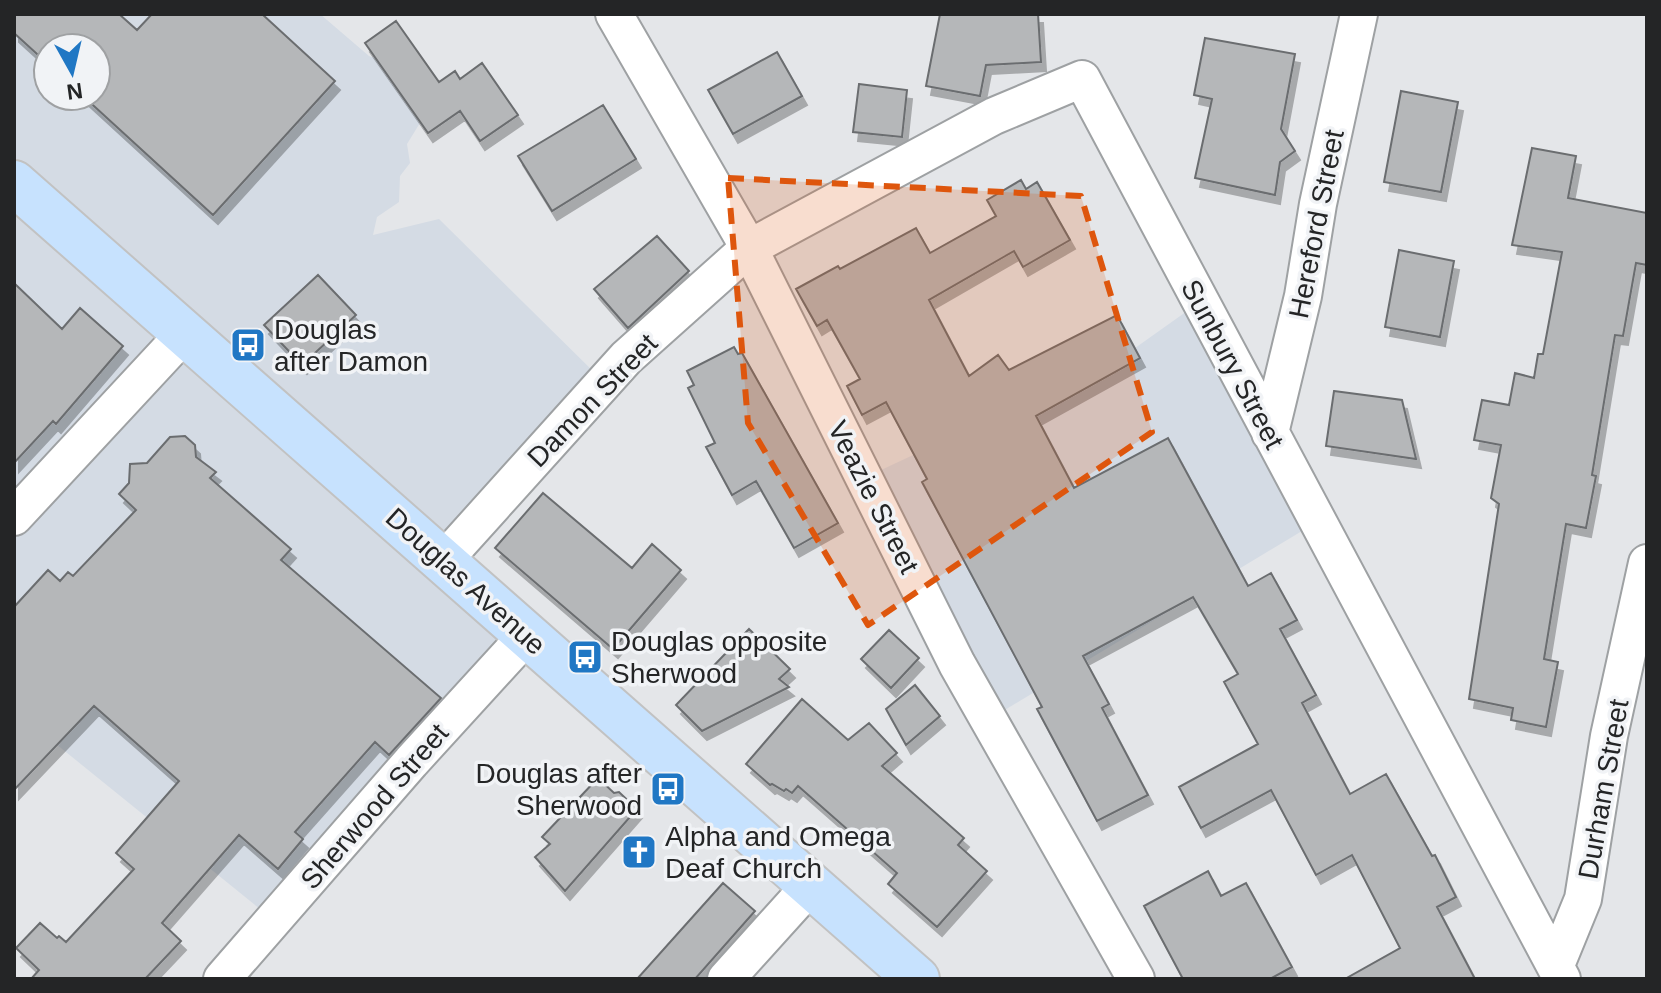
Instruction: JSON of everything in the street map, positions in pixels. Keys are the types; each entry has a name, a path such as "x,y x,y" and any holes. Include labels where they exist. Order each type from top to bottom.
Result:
{"main road":[{"name":"Douglas Avenue","path":"14,183 917,979"}],"street":[{"name":"Veazie Street","path":"614,14 749,248 957,664 1136,979"},
{"name":"Hereford Street","path":"1270,433 1303,296 1318,204 1359,14"},
{"name":"Sunbury Street","path":"749,248 994,116 1082,79 1559,972"},
{"name":"Damon Street","path":"444,560 626,358 749,248"},
{"path":"14,517 185,333"},
{"name":"Durham Street","path":"1559,972 1583,899 1609,736 1634,688 1647,563"},
{"name":"Sherwood Street","path":"222,979 411,762 527,635"},
{"path":"726,979 810,886"}],"highlighted area":[{"path":"728,178 1081,196 1152,432 868,625 748,423"}],"shaded area":[{"path":"14,14 320,14 369,56 392,64 423,118 407,144 410,163 400,176 399,202 377,217 373,235 439,219 602,380 449,555 518,631 271,918 14,710"},
{"path":"1190,309 1307,528 988,720 864,478 1121,358"}],"building":[{"path":"14,14 119,14 137,30 152,14 262,14 335,81 213,215 100,112 112,112 112,32 32,32 32,49 14,33"},
{"path":"940,14 1038,14 1041,62 986,65 980,96 926,86"},
{"path":"396,21 439,82 455,71 460,79 482,63 518,115 480,141 460,111 428,133 365,43"},
{"path":"1205,38 1295,54 1281,129 1295,151 1280,162 1275,195 1195,178 1212,99 1194,95"},
{"path":"777,52 802,96 733,134 708,90"},
{"path":"859,84 907,90 902,137 853,132"},
{"path":"1401,91 1458,102 1441,192 1384,182"},
{"path":"603,105 636,159 552,211 518,156"},
{"path":"1532,148 1576,156 1568,198 1647,213 1647,265 1636,263 1623,336 1615,335 1586,528 1566,524 1544,659 1558,662 1546,727 1511,720 1513,708 1469,699 1499,504 1491,498 1501,445 1474,440 1482,400 1509,405 1515,373 1534,378 1538,354 1543,354 1562,252 1512,245"},
{"path":"1021,180 1026,189 1037,182 1070,240 1023,267 1014,251 929,300 969,376 998,355 1009,370 1117,315 1140,358 1036,416 1074,488 1168,438 1248,586 1271,573 1297,620 1280,629 1316,695 1302,703 1350,794 1386,774 1432,856 1435,855 1456,897 1437,907 1475,979 1345,979 1400,948 1352,855 1316,875 1271,790 1201,828 1179,787 1258,744 1224,682 1238,674 1193,597 1083,656 1109,704 1102,708 1148,795 1097,821 1037,709 1042,707 922,482 927,479 886,402 862,415 847,386 860,379 827,320 817,326 796,289 916,228 930,253 996,216 987,200"},
{"path":"657,236 689,271 628,328 594,289"},
{"path":"1399,250 1454,261 1440,337 1385,327"},
{"path":"318,275 356,315 302,365 264,325"},
{"path":"14,283 62,329 80,308 123,346 56,424 53,421 14,463"},
{"path":"734,347 738,354 742,353 838,523 794,548 756,481 732,495 706,447 715,443 688,388 694,385 687,371"},
{"path":"1334,391 1402,400 1416,459 1326,446"},
{"path":"185,436 195,445 196,457 216,472 210,478 291,549 281,560 441,698 389,755 375,742 295,832 303,839 278,869 239,835 162,923 181,941 145,979 31,979 39,970 16,948 40,923 66,942 134,869 116,853 179,781 94,706 14,790 14,607 48,570 60,581 68,572 73,576 136,510 119,494 129,483 130,464 147,463 170,437"},
{"path":"543,493 632,568 652,544 681,570 613,649 495,548"},
{"path":"749,629 790,669 779,679 789,687 702,731 676,705"},
{"path":"889,630 919,658 891,688 861,659"},
{"path":"915,685 940,716 906,745 886,709"},
{"path":"802,699 848,740 869,723 897,753 882,766 964,838 958,845 987,871 937,927 888,884 897,873 798,786 792,793 786,789 784,791 770,785 746,764"},
{"path":"598,778 637,809 565,891 535,857 550,844 542,837"},
{"path":"1208,871 1221,896 1246,883 1292,967 1270,979 1183,979 1144,906"},
{"path":"723,883 755,911 695,979 637,979"}],"place":[{"name":"Douglas after Damon","path":"248,345"},
{"name":"Douglas opposite Sherwood","path":"585,657"},
{"name":"Douglas after Sherwood","path":"668,789"},
{"name":"Alpha and Omega Deaf Church","path":"639,852"}]}
